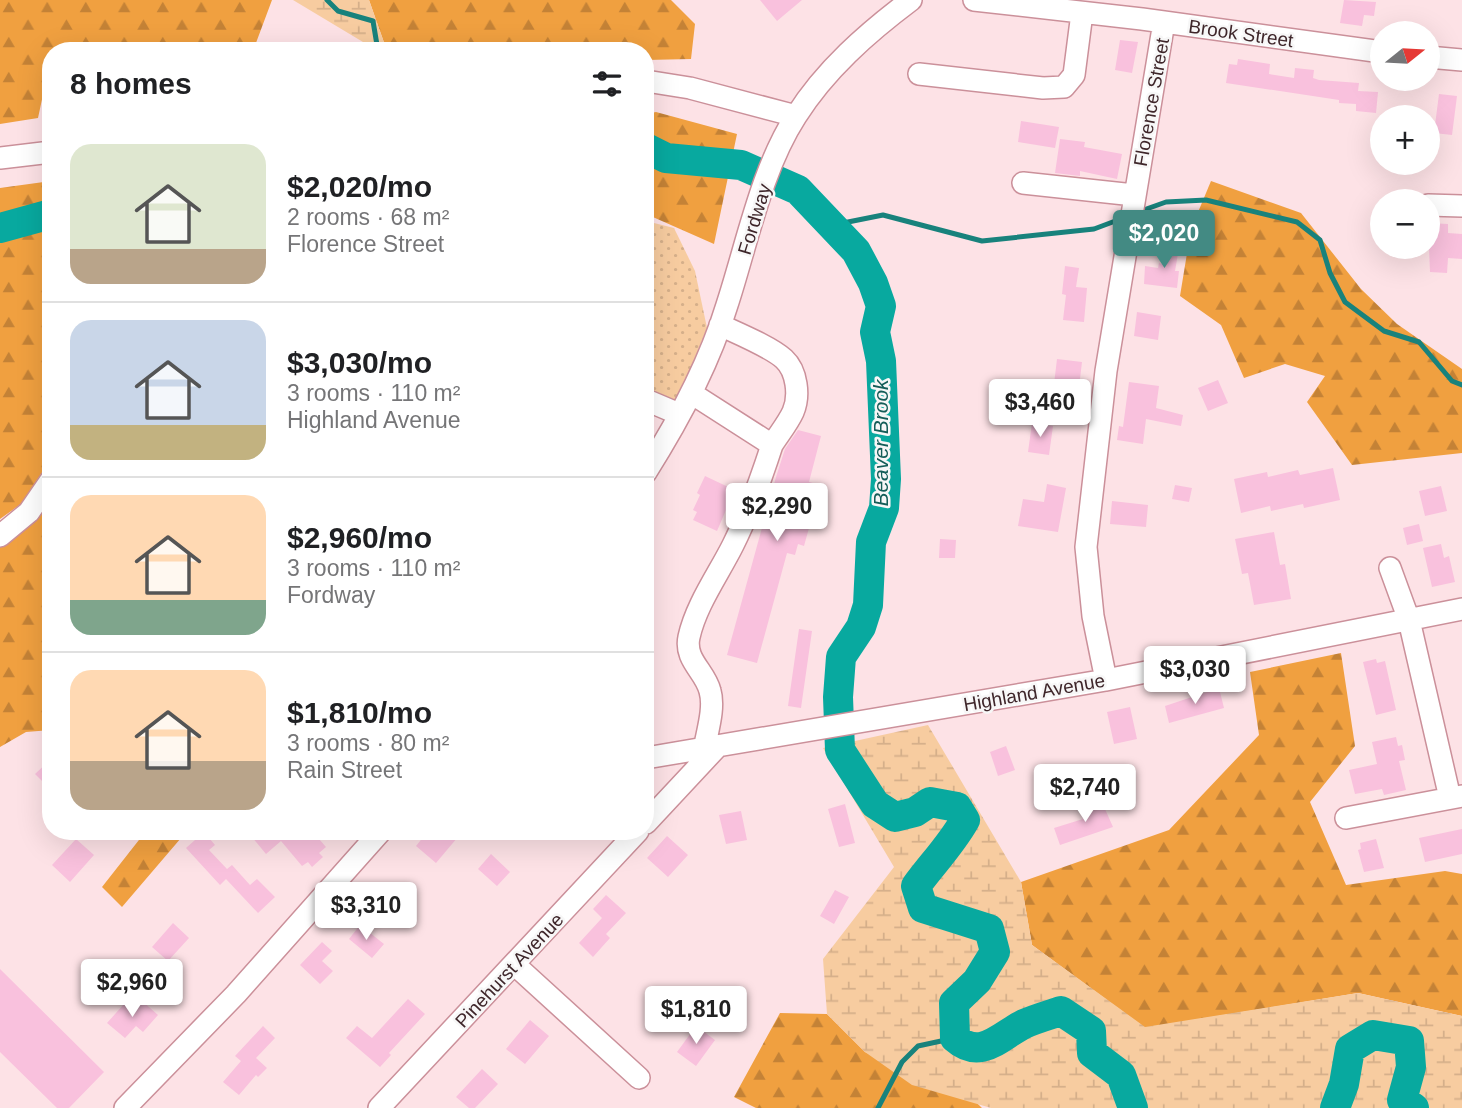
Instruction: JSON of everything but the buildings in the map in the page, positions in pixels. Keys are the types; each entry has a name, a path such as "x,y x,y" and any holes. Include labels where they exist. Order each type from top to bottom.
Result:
{"street":[{"name":"Fordway","path":"654,458 691,393 720,326 772,162 796,116 843,58 911,0"},
{"name":"Brook Street","path":"974,0 1082,12 1143,9 1164,22 1370,50"},
{"path":"919,74 1043,88 1064,87 1074,75 1082,12"},
{"name":"Florence Street","path":"1106,680 1093,616 1086,547 1106,371 1164,22"},
{"path":"1440,58 1462,60"},
{"path":"654,82 690,88 796,116"},
{"path":"0,158 42,153"},
{"path":"1023,183 1133,209"},
{"path":"1440,205 1462,206"},
{"path":"654,814 710,749 711,693 693,664 688,640 697,613 753,501 772,445 794,411 797,397 791,369 784,359 720,326"},
{"path":"691,393 772,445"},
{"path":"654,403 679,414"},
{"path":"0,536 29,512 42,493"},
{"path":"1346,818 1456,797 1409,620 1390,568"},
{"name":"Highland Avenue","path":"654,757 1106,680 1462,609"},
{"path":"125,1108 236,994 366,840"},
{"name":"Pinehurst Avenue","path":"379,1108 630,840"},
{"path":"514,964 639,1077"}],"green space":[{"path":"0,0 272,0 256,42 42,42 42,99 38,118 0,124"},
{"path":"293,0 369,0 384,42 363,42"},
{"path":"369,0 671,0 695,24 691,59 654,60 654,42 384,42"},
{"path":"654,112 737,134 714,244 654,218"},
{"path":"1211,181 1301,213 1361,289 1397,324 1462,369 1462,453 1352,465 1307,402 1325,376 1285,364 1244,378 1221,325 1180,296 1191,229"},
{"path":"42,182 42,472 21,504 0,519 0,188"},
{"path":"654,223 674,228 695,271 707,328 676,404 654,397"},
{"path":"42,501 42,731 26,732 0,747 0,541"},
{"path":"1341,653 1355,746 1310,802 1346,885 1445,871 1462,874 1462,1016 1358,993 1145,1028 1032,945 1021,882 1169,830 1259,735 1250,672"},
{"path":"928,725 1021,882 1032,945 1145,1027 1358,993 1462,1016 1462,1108 991,1108 912,1085 865,1052 827,1014 823,959 894,867 823,748"},
{"path":"139,840 179,840 122,907 102,887"},
{"path":"780,1013 827,1014 865,1052 977,1103 982,1108 756,1108 734,1097"}],"waterway":[{"path":"327,0 338,11 373,21 376,42"},
{"name":"Beaver Brook","path":"654,152 666,158 741,165 798,190 856,251 873,283 881,306 875,332 881,361 886,479 884,508 871,542 868,605 861,627 841,657 838,697 840,750 875,804 895,817 915,812 930,802 957,807 965,820 916,886 923,908 989,929 995,952 977,981 954,1003 955,1038 964,1044 982,1047 1024,1024 1061,1011 1091,1031 1092,1053 1121,1075 1133,1108"},
{"path":"1138,212 1166,202 1206,200 1297,222 1320,240 1330,273 1345,302 1384,331 1419,342 1452,381 1462,385"},
{"path":"833,225 883,215 982,241 1094,229 1126,217"},
{"name":"Beaver Brook","path":"0,228 42,216"},
{"name":"Beaver Brook","path":"1335,1108 1344,1084 1350,1049 1373,1035 1409,1041 1411,1067 1402,1100 1414,1108"},
{"path":"878,1108 902,1062 918,1046 955,1038"}]}
